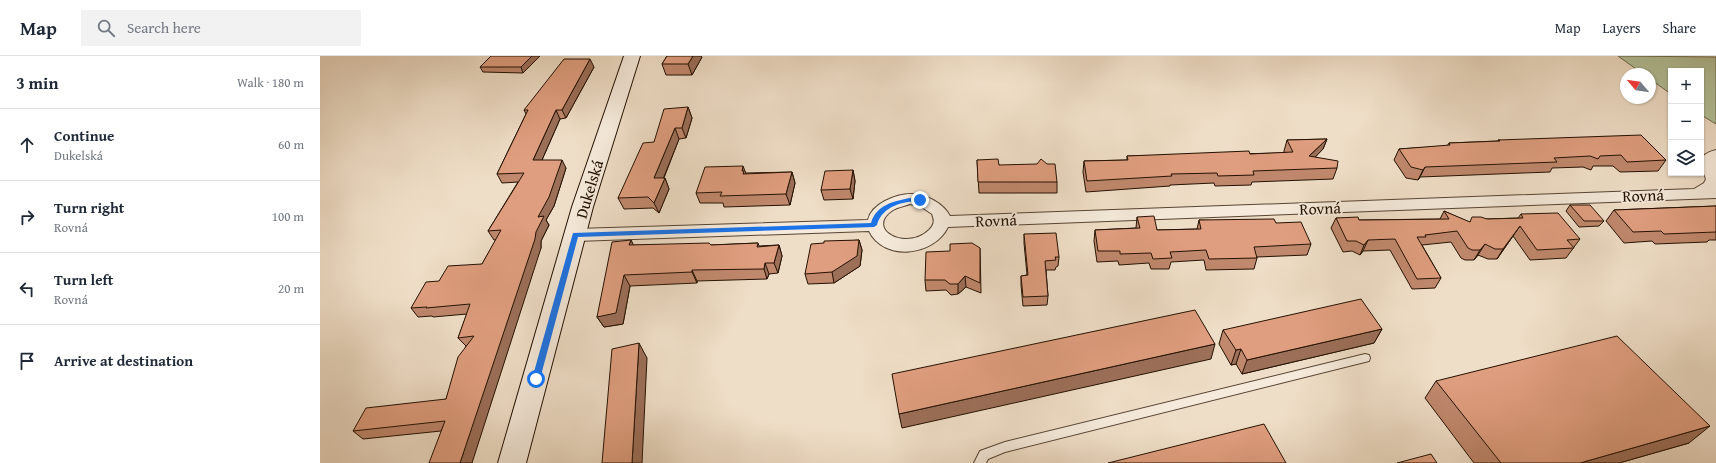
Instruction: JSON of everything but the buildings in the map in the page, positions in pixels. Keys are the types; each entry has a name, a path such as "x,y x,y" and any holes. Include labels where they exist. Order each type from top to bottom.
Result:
{"main road":[{"name":"Dukelská","path":"512,463 612,112 632,56"}],"street":[{"path":"1698,193 1709,187 1714,179 1708,164 1709,159 1716,155"},
{"name":"Rovná","path":"942,222 1716,193"},
{"path":"910,200 920,200 937,208 941,215 942,222 939,230 932,237 912,245 901,246 881,239 876,232 874,225 876,217 885,208 899,201 910,200"},
{"path":"576,235 874,225"}],"lane":[{"path":"980,463 984,455 1005,447 1365,358"}],"green space":[{"path":"1618,56 1716,57 1716,124 1704,117 1704,68 1668,68 1668,92 1656,83 1656,68 1635,68"}],"route":[{"path":"536,379 576,235 874,225 876,217 881,210 889,205 899,201 920,200"}]}
